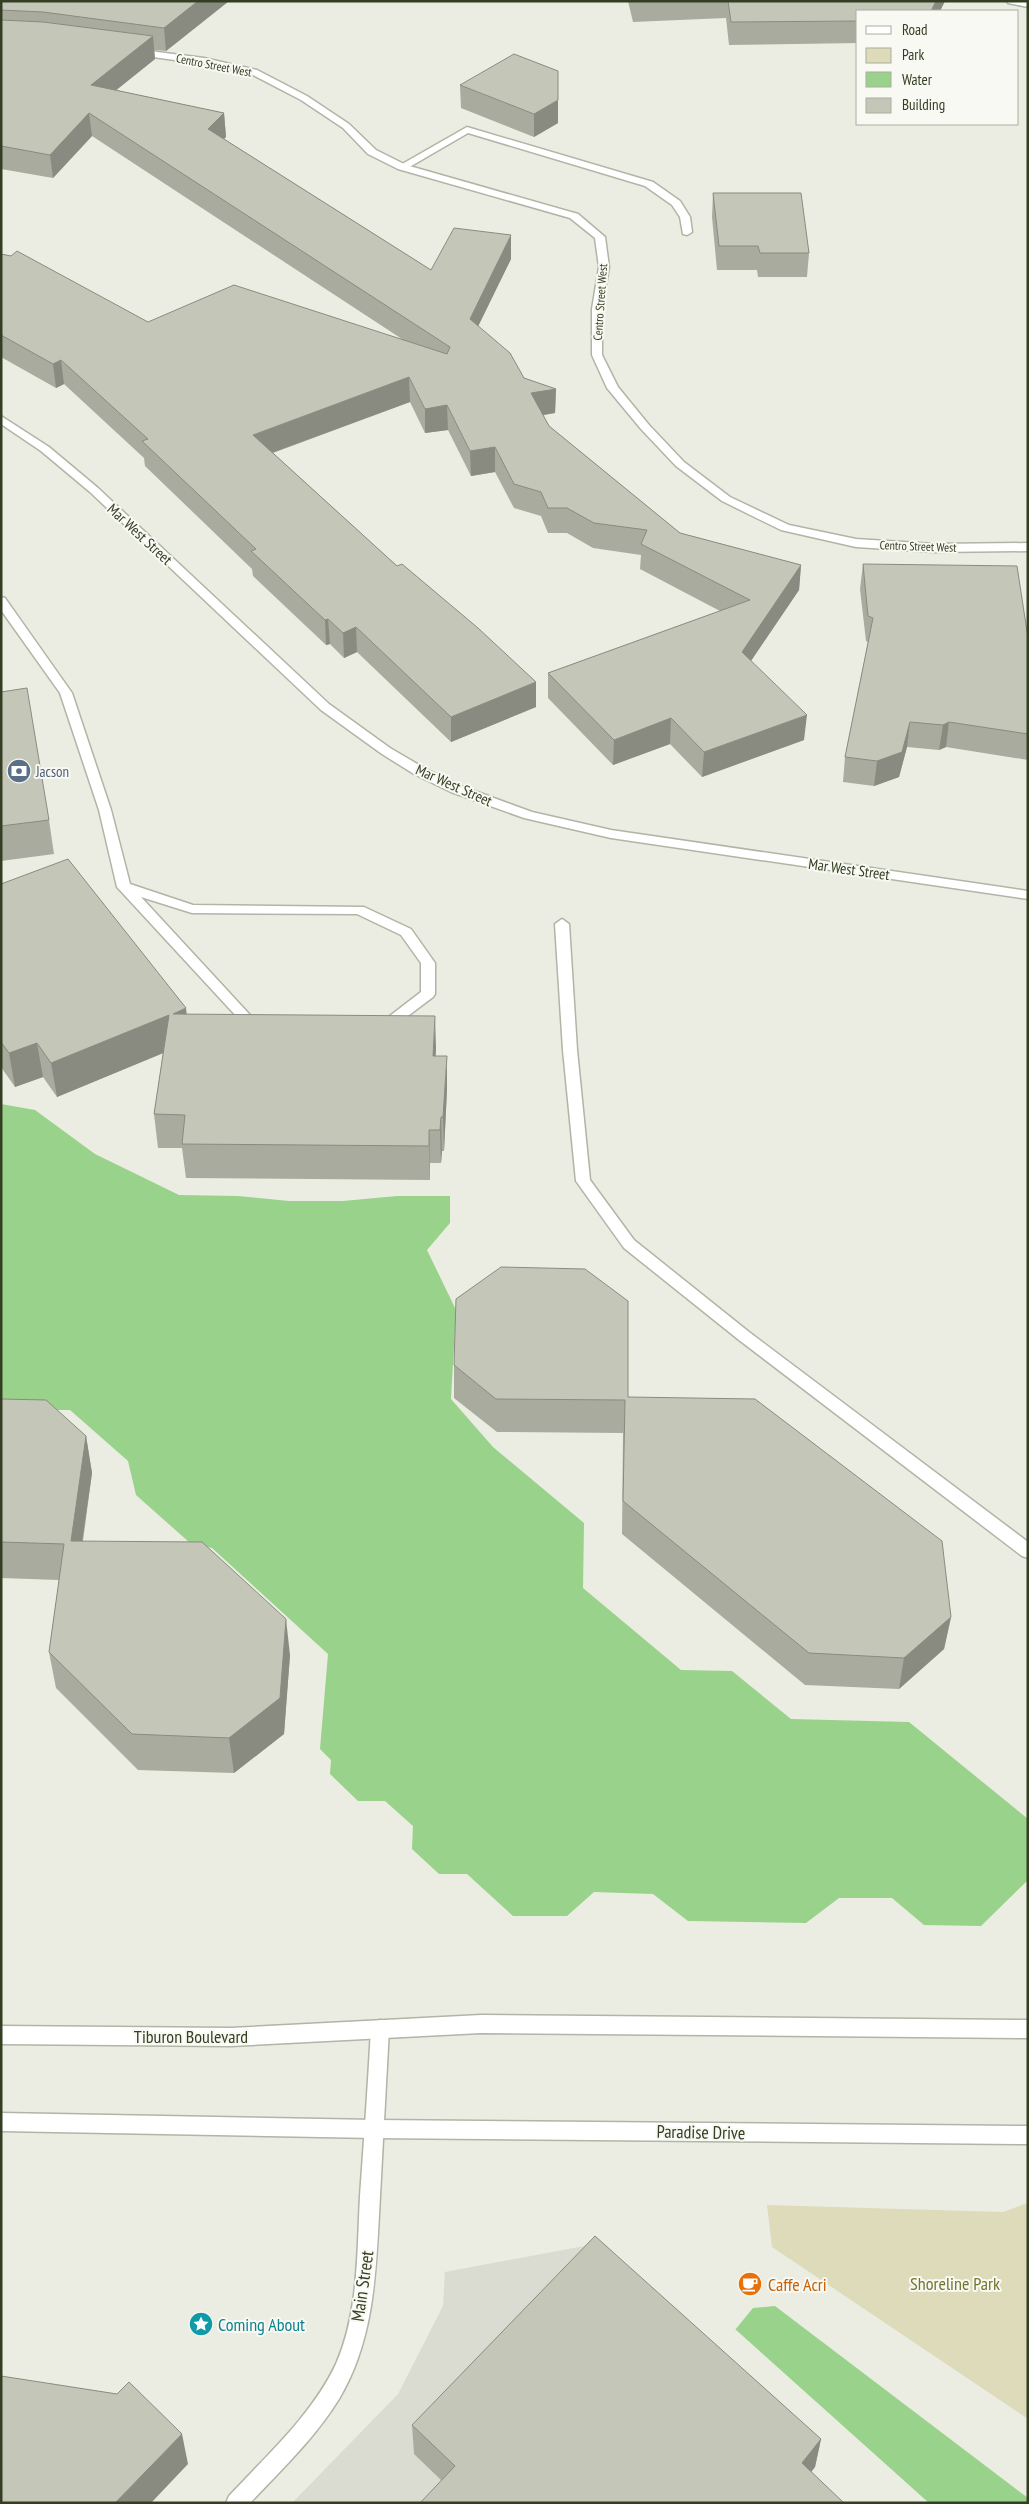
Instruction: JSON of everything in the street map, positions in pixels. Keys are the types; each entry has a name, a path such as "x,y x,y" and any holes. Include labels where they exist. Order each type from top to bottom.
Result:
{"street":[{"path":"1011,1 1028,4"},
{"name":"Centro Street West","path":"122,50 204,62 254,72 304,98 346,126 372,152 402,167 517,198 574,216 600,237 604,267 597,310 597,355 613,388 645,427 680,464 726,499 785,528 856,543 935,548 1028,547"},
{"path":"402,167 467,130 649,184 676,203 685,218 687,232"},
{"name":"Mar West Street","path":"1,419 44,449 94,490 325,707 386,751 419,771 456,789 530,815 611,834 1028,895"},
{"path":"1,601 66,693 105,810 124,887 255,1029 265,1029"},
{"path":"124,887 192,909 359,910 406,932 428,963 428,994 384,1028 374,1028"},
{"path":"562,924 570,1050 583,1181 629,1244 744,1336 859,1421 1028,1551"},
{"path":"380,2029 481,2024 1028,2029"},
{"name":"Tiburon Boulevard","path":"1,2036 231,2037 380,2029"},
{"name":"Main Street","path":"236,2503 284,2455 310,2423 333,2390 348,2358 366,2286 380,2029"},
{"path":"1,2122 374,2129"},
{"name":"Paradise Drive","path":"374,2129 1028,2135"}],"shaded area":[{"path":"600,2243 895,2503 292,2503 398,2394 443,2306 445,2272"}],"green space":[{"name":"Shoreline Park","path":"1028,2203 1028,2419 772,2247 767,2205 1003,2212"}],"water":[{"path":"1,1104 35,1110 95,1154 179,1195 238,1196 289,1201 343,1201 397,1196 450,1196 450,1223 427,1250 456,1310 451,1399 493,1447 584,1523 583,1588 681,1670 732,1671 791,1719 909,1722 1028,1819 1028,1880 981,1926 924,1925 892,1898 839,1898 806,1923 688,1921 653,1894 594,1892 567,1916 513,1916 467,1874 439,1874 412,1849 413,1826 385,1801 358,1801 330,1774 331,1760 320,1749 328,1654 212,1548 190,1543 136,1495 128,1461 70,1410 1,1410"},
{"path":"775,2306 1028,2498 1028,2503 593,2503 753,2308"}],"pier":[{"path":"735,2329 929,2503 593,2503"}],"building":[{"path":"1,1 198,1 164,28 43,12 1,10"},
{"path":"728,1 936,1 932,10 856,10 856,21 731,22"},
{"path":"1,20 43,22 153,36 91,85 224,113 208,129 431,270 454,228 511,235 470,319 510,353 524,378 556,389 531,393 549,426 680,533 801,565 742,652 807,715 704,752 671,718 614,740 548,673 750,600 641,544 647,530 594,523 567,508 548,508 541,492 514,484 495,447 470,451 447,405 425,409 409,377 253,435 397,566 402,564 478,628 536,682 451,717 356,627 343,633 328,619 325,620 251,551 256,549 142,441 148,439 61,360 53,364 1,335 1,254 11,256 17,251 148,322 234,285 447,354 450,347 89,113 50,155 1,146"},
{"path":"514,54 558,71 558,100 534,114 460,85"},
{"path":"713,193 801,193 809,253 760,253 758,246 719,246"},
{"path":"863,564 1017,566 1028,638 1028,734 949,722 943,725 910,722 902,752 877,761 845,757 873,618 868,616"},
{"path":"27,688 49,820 1,826 1,692"},
{"path":"68,859 186,1008 173,1014 435,1016 433,1056 447,1056 443,1117 441,1117 440,1130 429,1130 429,1146 182,1144 185,1115 154,1114 169,1015 51,1063 37,1043 9,1053 1,1042 1,884"},
{"path":"501,1267 585,1269 628,1301 628,1397 755,1399 942,1541 951,1617 904,1658 809,1653 623,1501 625,1400 496,1399 454,1365 456,1299"},
{"path":"1,1399 46,1400 86,1436 71,1541 202,1542 286,1619 280,1698 229,1738 132,1734 49,1652 64,1544 1,1542"},
{"path":"595,2236 821,2439 802,2463 844,2503 420,2503 455,2466 412,2425"},
{"path":"1,2376 117,2394 129,2382 182,2434 115,2503 1,2503"}],"place":[{"name":"Jacson","path":"19,771"},
{"name":"Caffe Acri","path":"750,2284"},
{"name":"Coming About","path":"201,2324"}]}
